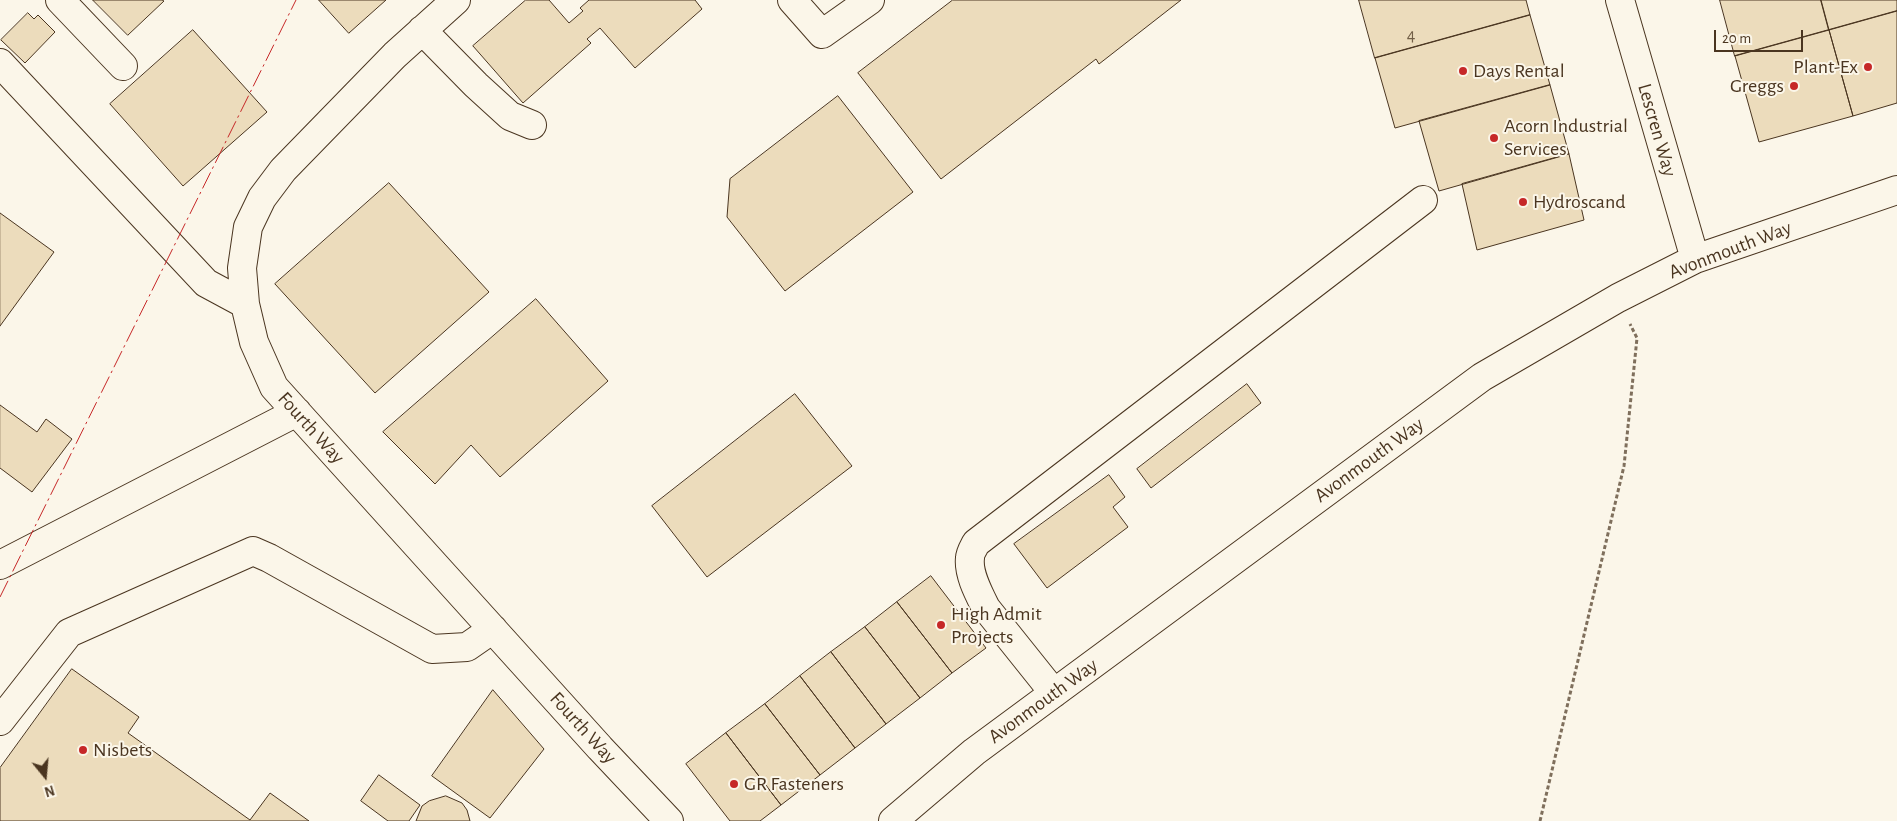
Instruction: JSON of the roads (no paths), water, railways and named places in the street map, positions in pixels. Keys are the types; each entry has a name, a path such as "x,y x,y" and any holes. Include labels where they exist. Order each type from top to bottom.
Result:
{"street":[{"path":"60,0 123,66"},
{"name":"Fourth Way","path":"456,0 395,55 283,170 262,198 248,227 242,268 245,304 254,342 274,387 669,821"},
{"path":"792,0 822,34 870,0"},
{"name":"Lescren Way","path":"1620,0 1695,259"},
{"path":"422,30 476,85 510,116 532,124"},
{"path":"0,63 206,283 245,304"},
{"name":"Avonmouth Way","path":"893,821 974,752 1482,377 1618,298 1695,259 1897,190"},
{"path":"1054,693 986,608 977,592 970,558 976,543 1423,200"},
{"path":"0,565 297,412"},
{"path":"0,721 68,633 253,551 269,558 432,650 467,647 493,629"}],"place":[{"name":"Plant-Ex","path":"1868,67"},
{"name":"Days Rental","path":"1463,71"},
{"name":"Greggs","path":"1794,86"},
{"name":"Acorn Industrial Services","path":"1494,138"},
{"name":"Hydroscand","path":"1523,202"},
{"name":"High Admit Projects","path":"941,625"},
{"name":"Nisbets","path":"83,750"},
{"name":"GR Fasteners","path":"734,784"}]}
